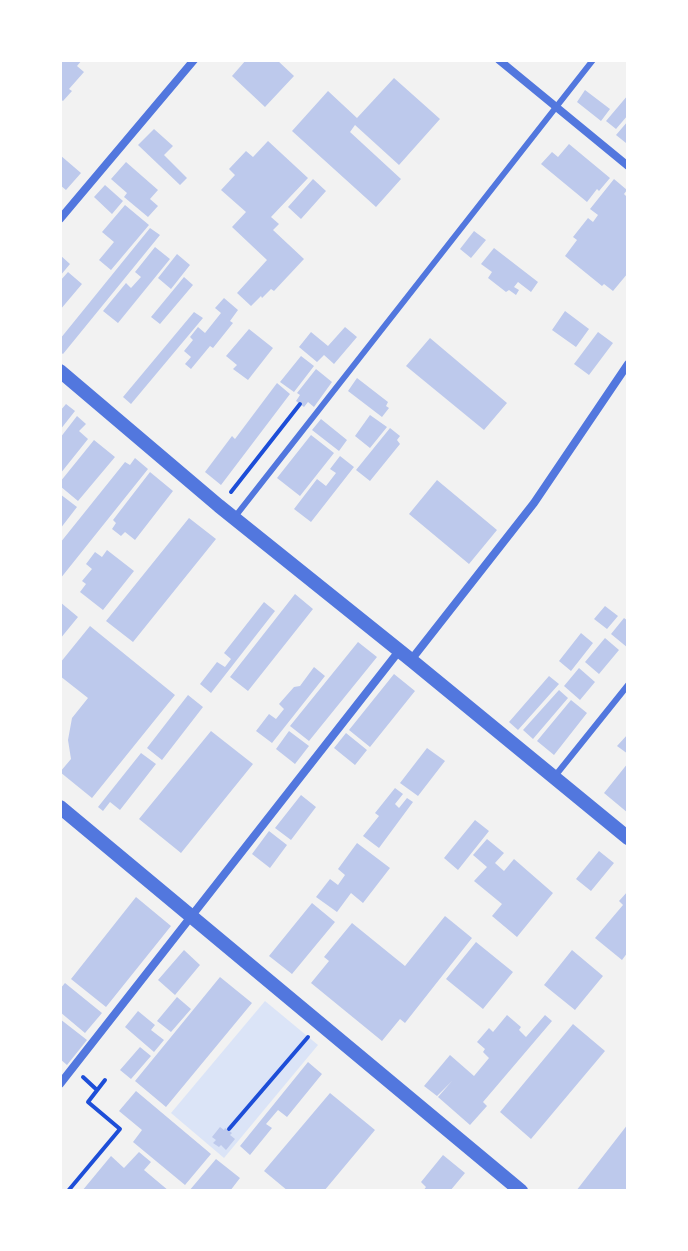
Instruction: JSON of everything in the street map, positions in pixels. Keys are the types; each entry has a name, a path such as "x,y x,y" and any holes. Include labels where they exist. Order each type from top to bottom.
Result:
{"street":[{"path":"60,219 194,60"},
{"path":"499,60 628,166"},
{"path":"411,660 534,503 628,364"},
{"path":"60,371 219,506 628,838"},
{"path":"60,1084 399,651"},
{"path":"60,807 521,1191"}],"lane":[{"path":"234,518 593,60"},
{"path":"554,777 628,685"}],"path":[{"path":"219,506 300,404"},
{"path":"229,1129 320,1023"},
{"path":"68,1191 120,1129 88,1102 105,1080"}],"shaded area":[{"path":"265,1001 318,1045 224,1158 171,1113"}],"building":[{"path":"60,60 82,60 77,66 84,72 63,101 60,99"},
{"path":"246,60 277,60 294,76 265,107 232,76"},
{"path":"394,78 440,119 399,165 355,125 350,132 401,179 376,207 292,131 328,91 357,118"},
{"path":"585,90 610,109 601,121 577,102"},
{"path":"628,95 628,115 616,129 606,121"},
{"path":"628,121 628,141 626,143 616,135"},
{"path":"154,129 173,146 164,155 187,178 180,185 138,145"},
{"path":"268,141 308,178 271,217 279,224 273,230 304,259 274,291 271,289 251,306 237,293 267,260 232,227 246,212 221,190 235,175 229,169 246,151 253,157"},
{"path":"569,144 610,178 587,202 541,164 552,152 558,157"},
{"path":"60,155 81,173 66,190 60,185"},
{"path":"126,162 158,190 150,199 158,206 148,217 124,197 127,193 111,179"},
{"path":"313,179 326,191 301,219 288,207"},
{"path":"614,179 627,190 624,194 628,198 628,273 613,291 604,284 602,286 565,256 577,240 573,237 588,218 593,222 598,215 590,209"},
{"path":"105,185 123,201 112,214 94,197"},
{"path":"125,205 149,225 111,270 99,260 114,242 102,232"},
{"path":"150,228 160,235 63,354 60,352 60,339"},
{"path":"474,231 486,240 471,258 460,249"},
{"path":"155,247 170,259 118,323 103,311 126,283 131,288 141,277 135,272"},
{"path":"494,248 538,282 531,292 518,282 514,287 519,290 516,295 509,290 506,292 488,278 492,272 481,264"},
{"path":"177,254 190,265 171,289 158,278"},
{"path":"60,255 70,264 60,276"},
{"path":"68,272 82,284 60,310 60,281"},
{"path":"184,277 193,285 160,324 151,317"},
{"path":"224,298 238,310 230,321 233,323 191,369 185,364 191,357 184,351 193,340 190,337 198,327 205,333 221,313 215,308"},
{"path":"565,311 589,329 576,347 552,330"},
{"path":"194,312 203,318 131,404 123,397"},
{"path":"345,327 357,337 334,364 324,355 317,362 299,347 311,332 328,346"},
{"path":"249,329 273,348 248,380 233,369 237,365 226,356"},
{"path":"598,332 613,343 589,375 574,364"},
{"path":"430,338 507,403 484,430 406,366"},
{"path":"301,356 314,366 294,392 280,382"},
{"path":"316,369 332,382 314,407 308,402 304,407 296,401 300,395 297,393"},
{"path":"357,378 388,402 386,406 389,408 382,417 348,391"},
{"path":"277,383 290,394 221,485 205,472 232,436 235,439"},
{"path":"66,404 75,411 60,430 60,411"},
{"path":"370,415 387,427 370,448 355,436"},
{"path":"77,416 86,424 79,431 88,439 60,474 60,438"},
{"path":"321,419 347,440 339,451 312,430"},
{"path":"390,428 400,436 397,440 400,444 370,481 356,470"},
{"path":"311,435 334,453 300,496 277,478"},
{"path":"94,440 115,457 78,501 60,486 60,482"},
{"path":"340,456 354,467 311,522 294,509 317,479 326,486 336,473 330,469"},
{"path":"135,458 148,469 60,579 60,543 125,462 130,465"},
{"path":"150,472 173,491 135,540 125,532 121,536 112,529 116,523 113,520"},
{"path":"437,480 497,530 469,564 409,514"},
{"path":"60,494 77,507 60,529"},
{"path":"189,518 216,539 133,642 106,621"},
{"path":"107,550 134,571 103,610 80,592 86,584 82,581 92,569 86,564 95,552 102,557"},
{"path":"295,594 313,609 248,691 230,677"},
{"path":"60,602 78,617 60,639"},
{"path":"264,602 275,611 211,693 200,684 217,662 225,667 231,659 224,653"},
{"path":"605,606 618,616 607,629 594,619"},
{"path":"624,618 628,621 628,648 611,634"},
{"path":"90,626 175,695 92,798 60,772 71,759 68,740 72,718 88,698 60,676 60,663"},
{"path":"581,633 593,643 571,671 559,661"},
{"path":"605,638 619,650 599,674 585,662"},
{"path":"358,642 377,657 309,741 290,726"},
{"path":"314,667 325,676 272,743 256,731 269,714 276,719 284,709 279,704 294,687 300,686"},
{"path":"579,668 595,682 580,700 564,686"},
{"path":"394,674 415,691 370,747 349,730"},
{"path":"549,676 559,684 518,730 509,722"},
{"path":"559,690 568,698 533,739 523,730"},
{"path":"188,695 203,707 162,760 147,748"},
{"path":"571,700 587,713 554,755 537,741"},
{"path":"211,731 253,764 181,853 139,819"},
{"path":"289,731 309,746 295,764 276,749"},
{"path":"346,733 367,750 355,765 334,748"},
{"path":"628,734 628,754 617,746"},
{"path":"427,748 445,761 418,796 400,783"},
{"path":"141,753 156,764 120,810 110,802 103,811 98,807"},
{"path":"628,763 628,813 604,793"},
{"path":"395,788 403,794 395,804 399,808 407,798 413,802 379,848 363,836 379,816 375,813"},
{"path":"301,795 316,807 291,840 275,828"},
{"path":"475,820 489,831 458,870 444,858"},
{"path":"269,831 287,845 270,868 252,854"},
{"path":"487,839 504,853 495,863 504,871 514,859 553,893 517,937 492,916 502,904 474,881 487,867 473,855"},
{"path":"357,843 390,868 363,903 351,893 337,912 316,897 330,879 338,885 345,875 338,869"},
{"path":"599,851 614,863 591,891 576,879"},
{"path":"628,891 628,952 622,960 595,938 623,905 619,901"},
{"path":"136,897 171,926 106,1007 71,979"},
{"path":"312,903 335,922 292,974 269,956"},
{"path":"445,916 472,938 405,1023 400,1019 382,1041 311,983 329,961 324,957 352,923 405,966"},
{"path":"476,942 513,972 483,1009 446,979"},
{"path":"184,950 200,965 175,995 158,980"},
{"path":"572,950 603,976 575,1010 544,985"},
{"path":"220,977 252,1003 166,1107 135,1081"},
{"path":"65,983 102,1013 85,1033 60,1012 60,989"},
{"path":"177,997 191,1009 171,1032 157,1021"},
{"path":"138,1011 155,1025 151,1030 164,1040 154,1052 125,1027"},
{"path":"507,1015 521,1027 519,1030 526,1037 545,1015 552,1021 483,1102 487,1106 470,1125 438,1097 452,1081 437,1096 424,1086 450,1055 474,1076 489,1058 477,1042 489,1028 493,1032"},
{"path":"60,1019 87,1040 67,1065 60,1059"},
{"path":"573,1024 605,1051 531,1139 500,1112"},
{"path":"140,1047 151,1056 131,1079 120,1070"},
{"path":"308,1062 322,1074 287,1117 278,1110 266,1124 272,1128 250,1155 240,1146"},
{"path":"136,1091 211,1154 185,1185 133,1142 142,1130 119,1111"},
{"path":"330,1093 375,1130 324,1191 288,1191 264,1171"},
{"path":"628,1124 628,1191 576,1191"},
{"path":"220,1127 232,1133 230,1135 235,1139 226,1150 213,1143 216,1140 212,1137"},
{"path":"139,1152 151,1162 144,1170 169,1191 82,1191 111,1156 124,1168"},
{"path":"443,1155 465,1173 450,1191 423,1191 426,1187 421,1182"},
{"path":"216,1159 240,1178 230,1191 189,1191"}]}
